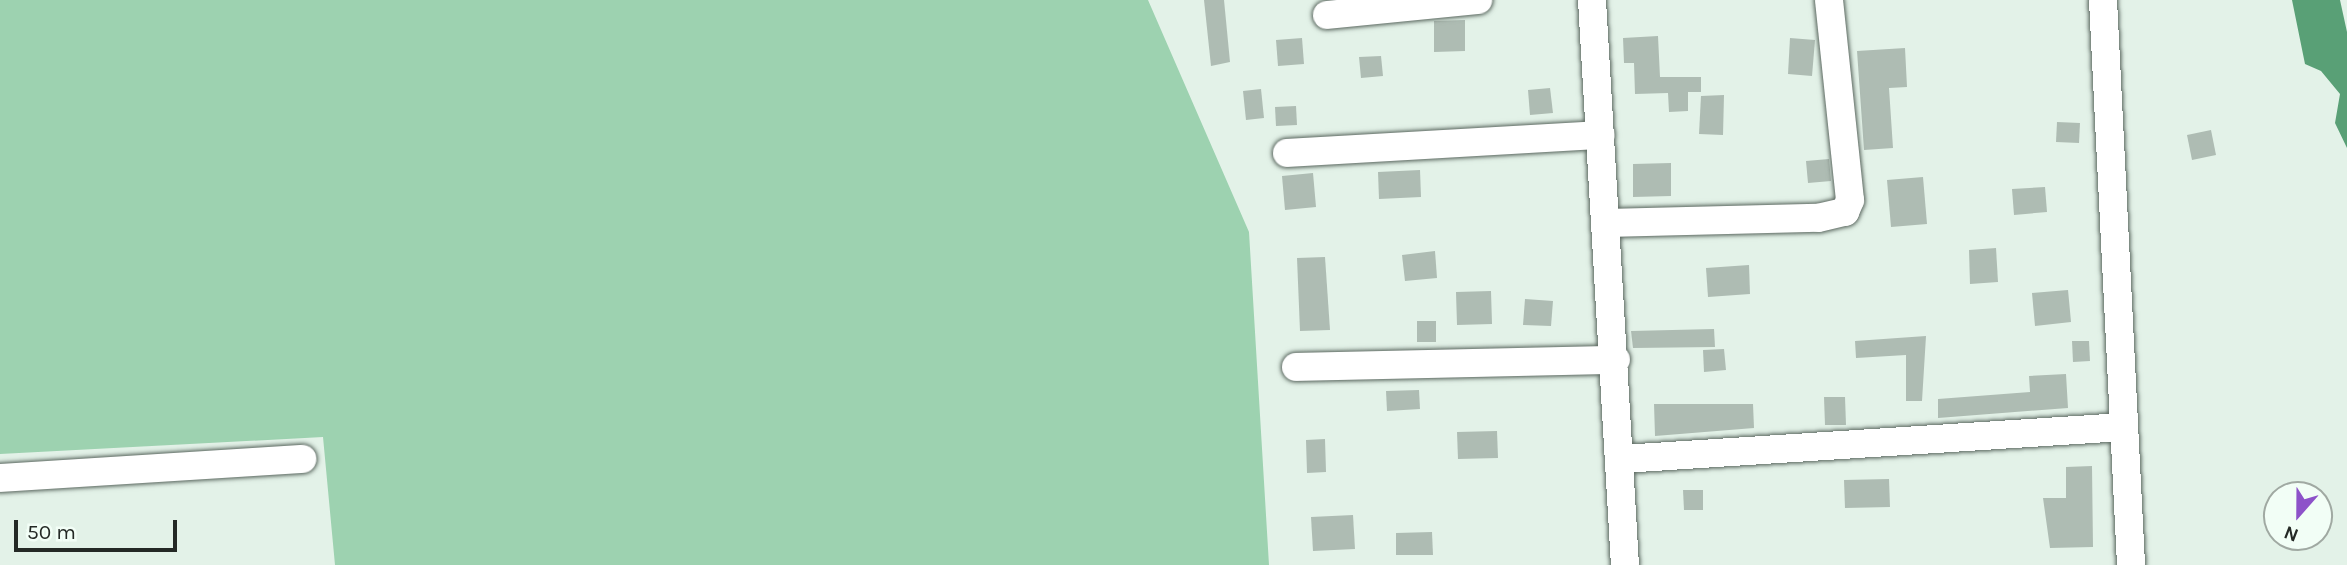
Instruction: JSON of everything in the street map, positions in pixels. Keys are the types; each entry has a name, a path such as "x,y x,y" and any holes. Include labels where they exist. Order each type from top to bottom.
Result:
{"street":[{"path":"1327,15 1478,0"},
{"path":"1592,0 1622,459 1625,565"},
{"path":"1606,223 1818,218 1844,212 1850,200 1829,0"},
{"path":"2103,0 2131,565"},
{"path":"1287,153 1600,135"},
{"path":"1296,367 1616,360"},
{"path":"1622,459 2124,427"},
{"path":"0,478 302,459"}],"shaded area":[{"path":"0,0 1148,0 1249,232 1269,565 335,565 323,437 0,454"},
{"path":"2292,0 2340,0 2347,32 2347,148 2335,123 2340,94 2321,71 2305,64"}],"building":[{"path":"1204,0 1224,0 1230,62 1211,66"},
{"path":"1465,20 1465,51 1434,52 1434,21"},
{"path":"1658,36 1660,77 1701,77 1701,92 1688,92 1688,111 1669,112 1668,93 1635,94 1634,63 1624,63 1623,38"},
{"path":"1302,38 1304,64 1278,66 1276,40"},
{"path":"1790,38 1815,40 1812,76 1788,74"},
{"path":"1905,48 1907,87 1889,88 1893,148 1864,150 1857,51"},
{"path":"1381,56 1383,76 1361,78 1359,57"},
{"path":"1550,88 1553,113 1530,115 1528,90"},
{"path":"1261,89 1264,118 1246,120 1243,91"},
{"path":"1724,95 1723,135 1699,134 1701,96"},
{"path":"1296,106 1297,125 1276,126 1275,107"},
{"path":"2057,122 2080,123 2079,143 2056,142"},
{"path":"2211,130 2216,155 2192,160 2187,135"},
{"path":"1829,159 1831,181 1808,183 1806,161"},
{"path":"1671,163 1671,196 1633,197 1633,164"},
{"path":"1420,170 1421,197 1379,199 1378,172"},
{"path":"1313,173 1316,207 1285,210 1282,176"},
{"path":"1923,177 1927,224 1891,227 1887,180"},
{"path":"2045,187 2047,212 2014,215 2012,189"},
{"path":"1996,248 1998,282 1970,284 1969,250"},
{"path":"1435,251 1437,278 1405,281 1402,255"},
{"path":"1325,257 1330,330 1300,331 1297,258"},
{"path":"1749,265 1750,294 1708,297 1706,268"},
{"path":"2068,290 2071,322 2035,326 2032,293"},
{"path":"1491,291 1492,324 1457,325 1456,292"},
{"path":"1525,299 1553,301 1551,326 1523,325"},
{"path":"1417,321 1436,321 1436,342 1417,342"},
{"path":"1714,329 1715,347 1633,348 1631,331"},
{"path":"1926,336 1922,401 1906,401 1906,355 1856,358 1855,341"},
{"path":"2072,341 2089,341 2090,361 2073,362"},
{"path":"1724,349 1726,370 1704,372 1703,350"},
{"path":"2066,374 2068,408 1938,418 1938,399 2030,392 2029,376"},
{"path":"1419,390 1420,409 1387,411 1386,391"},
{"path":"1824,397 1845,397 1846,425 1825,425"},
{"path":"1654,404 1753,404 1754,428 1655,436"},
{"path":"1497,431 1498,458 1458,459 1457,432"},
{"path":"1325,439 1326,472 1307,473 1306,440"},
{"path":"2092,466 2093,547 2050,548 2043,498 2066,498 2066,467"},
{"path":"1889,479 1890,507 1845,508 1844,480"},
{"path":"1683,490 1703,490 1703,510 1684,510"},
{"path":"1353,515 1355,549 1313,551 1311,517"},
{"path":"1432,532 1433,555 1396,555 1396,533"}]}
